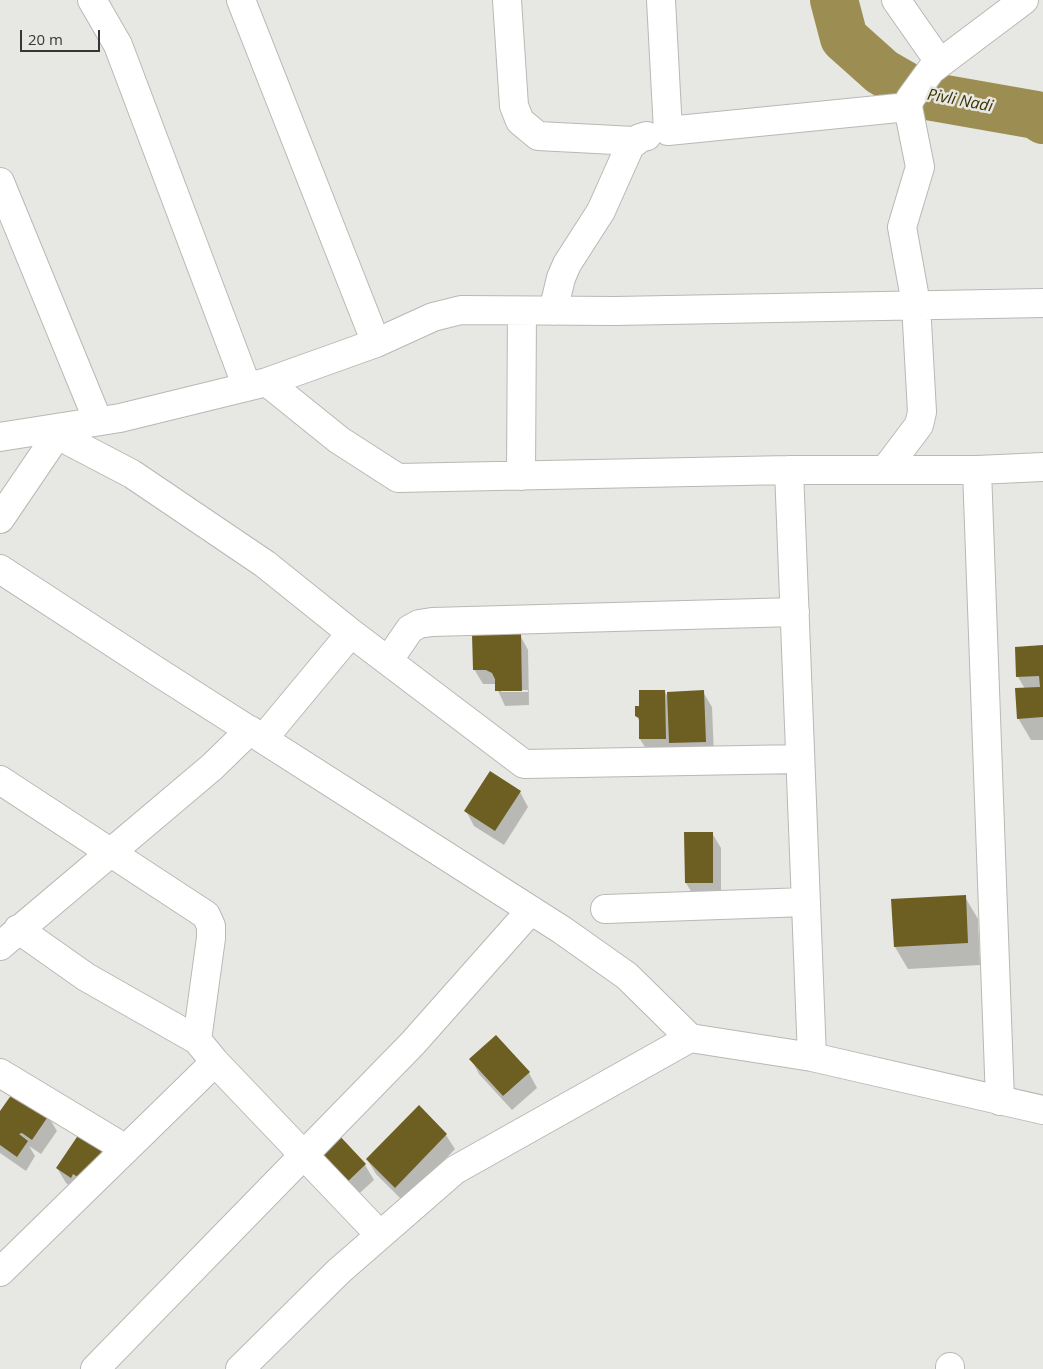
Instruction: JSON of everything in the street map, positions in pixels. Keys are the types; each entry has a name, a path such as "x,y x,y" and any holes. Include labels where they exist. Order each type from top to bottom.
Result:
{"street":[{"path":"92,0 118,45 257,384 398,478 789,470 977,470 1043,466"},
{"path":"241,0 376,344"},
{"path":"507,0 514,106 520,122 538,136 634,142 668,131 911,100"},
{"path":"661,0 668,131"},
{"path":"896,0 936,67"},
{"path":"884,470 919,425 922,412 916,304 902,227 920,167 911,100 936,67 1024,0"},
{"path":"553,311 561,278 567,264 601,212 634,142"},
{"path":"0,182 98,421"},
{"path":"0,437 52,432 257,384 376,344 433,317 461,310 553,311 916,304 1043,304"},
{"path":"521,476 522,311"},
{"path":"0,519 52,432"},
{"path":"52,432 132,474 266,564 351,633 524,764 800,759"},
{"path":"789,470 812,1057"},
{"path":"977,470 1000,1101"},
{"path":"0,569 531,910 627,976 690,1038 812,1057 1043,1110"},
{"path":"388,661 410,629 419,624 432,622 794,612"},
{"path":"351,633 257,735 212,767 9,937 86,977 197,1040 215,1062 380,1235"},
{"path":"0,780 206,916 211,926 197,1040"},
{"path":"605,909 806,902"},
{"path":"95,1369 413,1043 531,910"},
{"path":"240,1369 339,1271 455,1170 690,1038"},
{"path":"0,1272 215,1062"},
{"path":"0,1073 126,1149"}],"building":[{"path":"472,634 521,634 522,691 495,691 495,679 492,673 486,670 473,670"},
{"path":"1043,645 1043,717 1017,719 1015,688 1040,687 1039,676 1016,677 1015,647"},
{"path":"639,690 665,690 666,739 639,739 639,718 635,716 635,706 639,706"},
{"path":"704,690 706,742 669,743 667,692"},
{"path":"490,771 521,791 495,831 464,811"},
{"path":"684,832 713,832 713,883 685,883"},
{"path":"966,895 968,943 894,947 891,899"},
{"path":"496,1035 530,1072 503,1096 469,1059"},
{"path":"12,1094 33,1109 36,1106 49,1115 32,1140 22,1133 19,1134 28,1141 17,1157 0,1145 0,1111"},
{"path":"419,1105 447,1134 395,1188 366,1159"},
{"path":"337,1133 366,1164 342,1187 313,1155"},
{"path":"79,1134 103,1150 81,1179 73,1174 71,1178 56,1168"}],"waterway":[{"name":"Pivli Nadi","path":"834,0 844,38 882,72 922,95 1036,115 1043,120"}]}
